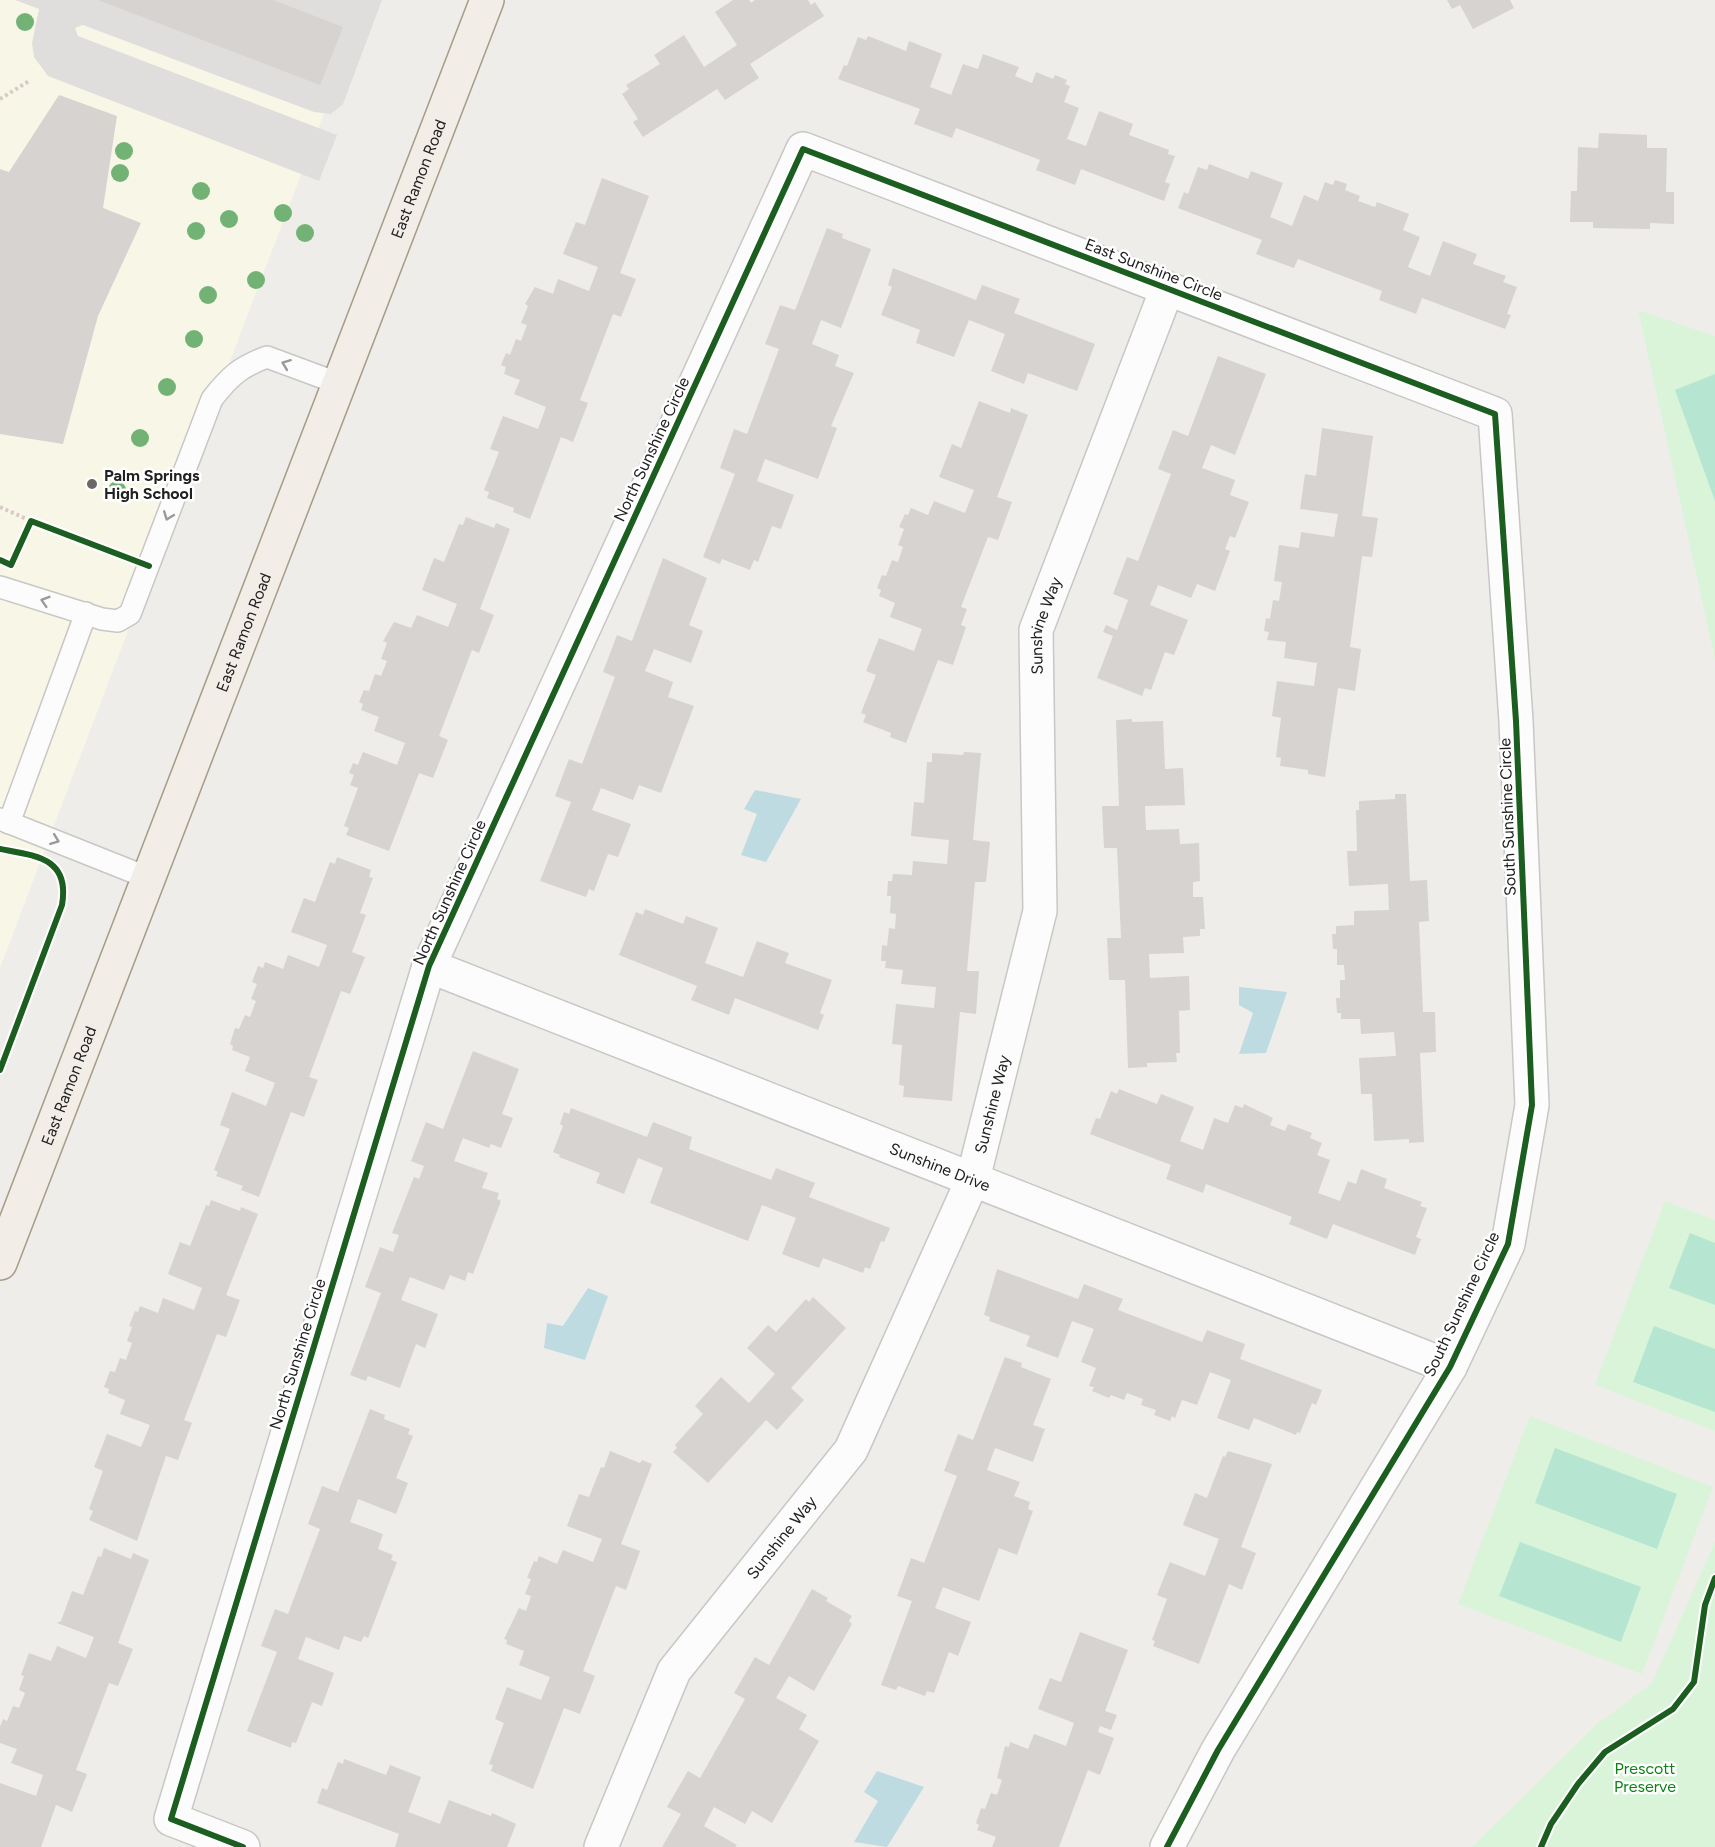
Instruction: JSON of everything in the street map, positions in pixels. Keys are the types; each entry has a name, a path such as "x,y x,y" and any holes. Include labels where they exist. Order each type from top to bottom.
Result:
{"main road":[{"name":"East Ramon Road","path":"0,1263 150,879 487,0"}],"street":[{"name":"East Sunshine Circle","path":"803,149 1495,414"},
{"name":"North Sunshine Circle","path":"243,1847 171,1819 429,966 803,149"},
{"name":"Sunshine Way","path":"601,1847 674,1671 851,1450 973,1179 1040,911 1036,630 1167,289"},
{"name":"South Sunshine Circle","path":"1167,1847 1218,1750 1450,1367 1508,1244 1532,1105 1516,721 1495,414"},
{"name":"Sunshine Drive","path":"429,966 1450,1367"}],"lane":[{"path":"0,587 118,621 130,614 212,399 227,380 242,366 267,357 340,384"},
{"path":"86,613 4,821 150,879"}],"path":[{"path":"0,99 29,81"},
{"path":"0,507 42,525"},
{"path":"27,530 31,521"}],"shaded area":[{"name":"Palm Springs High School","path":"0,0 367,0 0,968"},
{"path":"15,0 382,0 343,104 331,114 314,112 83,25 75,28 78,36 337,135 319,181 48,76 34,57 32,43 39,9"}],"green space":[{"path":"1638,310 1715,336 1715,659"},
{"path":"1715,374 1715,501 1675,390"},
{"path":"1665,1201 1715,1220 1715,1431 1595,1385"},
{"path":"1690,1233 1715,1243 1715,1305 1669,1288"},
{"path":"1654,1326 1715,1349 1715,1412 1633,1382"},
{"path":"1530,1416 1713,1487 1642,1674 1458,1604"},
{"path":"1555,1448 1677,1494 1657,1549 1535,1503"},
{"path":"1520,1542 1641,1587 1621,1642 1499,1596"},
{"name":"Prescott Preserve","path":"1715,1542 1715,1847 1472,1847 1596,1725 1652,1683"}],"water":[{"path":"755,790 801,799 766,862 741,855 757,814 744,809"},
{"path":"1239,987 1287,992 1266,1053 1239,1054 1253,1013 1239,1005"},
{"path":"588,1288 608,1296 585,1360 544,1348 547,1323 563,1326"},
{"path":"877,1771 924,1787 887,1847 854,1842 878,1801 864,1792"}],"building":[{"path":"98,0 273,0 343,27 320,85"},
{"path":"733,0 749,0 751,3 755,0 808,0 811,5 815,2 824,16 750,64 759,78 725,100 717,89 643,137 633,122 638,119 622,94 629,89 626,85 660,64 654,55 684,35 704,67 737,45 715,12"},
{"path":"1447,0 1510,0 1514,8 1473,29 1460,5 1452,9"},
{"path":"868,36 906,51 909,41 942,54 930,87 951,95 963,64 978,69 983,54 1019,67 1015,76 1032,83 1036,72 1053,79 1055,75 1067,80 1065,84 1070,86 1064,102 1079,108 1067,139 1086,146 1099,111 1133,124 1129,135 1169,150 1168,154 1175,156 1165,182 1170,184 1164,201 1081,169 1075,185 1036,170 1040,160 956,128 952,138 914,124 920,109 838,79 844,65 847,66 858,37 866,40"},
{"path":"59,95 117,116 103,208 141,223 98,316 63,444 0,434 0,169 9,172"},
{"path":"1599,133 1647,135 1647,148 1667,148 1666,192 1674,192 1674,224 1650,223 1650,229 1593,228 1593,222 1570,222 1571,191 1577,191 1578,147 1598,148"},
{"path":"1209,164 1248,179 1251,171 1283,183 1270,217 1292,226 1304,195 1318,201 1325,182 1333,185 1335,180 1347,184 1345,190 1360,196 1358,201 1375,207 1377,202 1409,214 1403,230 1420,237 1408,267 1430,276 1443,241 1477,254 1473,264 1506,276 1503,282 1517,287 1507,314 1511,315 1505,329 1422,298 1416,314 1379,300 1382,291 1298,259 1294,268 1256,254 1262,240 1178,208 1184,192 1188,194 1198,167 1207,170"},
{"path":"602,178 649,196 620,273 636,279 621,317 613,314 580,400 588,403 573,442 561,437 530,519 513,512 514,508 487,498 489,492 484,490 499,452 490,449 503,416 538,429 546,407 514,394 520,380 504,374 506,367 501,365 506,353 510,355 516,339 521,341 527,325 521,323 528,306 525,304 535,287 553,294 558,279 589,291 598,267 563,254 576,222 585,225"},
{"path":"827,228 843,234 842,238 871,249 841,328 821,320 812,344 839,355 835,366 854,373 831,426 837,428 818,479 765,459 757,481 794,495 781,529 772,526 758,562 754,560 750,570 722,559 720,564 703,557 735,474 720,468 734,429 747,434 779,349 765,344 780,305 795,310"},
{"path":"893,268 976,300 982,285 1020,299 1014,313 1095,344 1077,391 1028,373 1024,384 991,371 1005,334 969,320 954,357 916,343 920,330 881,315 892,287 888,285"},
{"path":"1218,356 1266,374 1235,455 1211,445 1202,468 1235,480 1230,495 1249,502 1235,538 1230,536 1225,549 1230,551 1215,591 1197,584 1191,598 1158,585 1150,605 1188,620 1174,655 1165,652 1151,690 1145,688 1142,696 1097,678 1113,636 1103,632 1106,625 1117,630 1128,600 1113,594 1127,557 1138,561 1171,474 1158,469 1173,430 1188,436"},
{"path":"979,401 1010,413 1011,408 1028,415 997,497 1012,502 998,540 988,537 961,607 967,609 961,625 966,627 953,665 938,660 906,743 890,737 891,733 863,722 866,715 861,713 876,675 866,671 879,638 914,651 922,629 890,617 895,603 879,596 881,590 877,588 882,575 886,576 892,560 898,562 903,547 898,545 904,529 899,527 905,514 908,515 911,508 928,515 934,501 965,513 974,490 939,477 952,444 961,448"},
{"path":"1322,428 1373,436 1362,516 1378,518 1372,557 1362,556 1350,647 1361,649 1355,691 1338,688 1325,777 1308,774 1308,770 1280,766 1281,758 1276,757 1281,718 1272,716 1277,681 1314,686 1317,663 1284,658 1286,642 1267,640 1269,632 1264,631 1266,618 1270,619 1273,600 1279,601 1282,582 1274,581 1279,545 1299,548 1301,532 1334,537 1338,514 1300,509 1305,474 1316,476"},
{"path":"466,517 494,528 496,523 510,529 480,609 494,615 479,653 472,650 439,736 448,740 433,778 419,773 389,851 346,835 349,828 344,826 358,788 350,785 354,775 349,773 353,763 358,765 363,752 397,765 405,743 374,731 379,717 361,710 363,704 359,702 364,690 369,691 375,674 381,676 387,661 381,659 387,643 383,641 394,622 411,628 417,615 448,627 457,604 422,590 434,558 444,562 459,524 463,525"},
{"path":"663,558 707,578 689,625 703,631 691,663 654,649 645,671 673,682 668,697 694,706 661,793 639,785 633,800 601,788 592,810 631,824 618,857 608,854 594,891 589,889 586,897 540,881 571,802 555,796 569,759 582,764 615,677 603,672 617,635 632,641"},
{"path":"1132,719 1132,722 1163,721 1165,769 1183,768 1185,805 1145,806 1146,830 1179,829 1180,844 1199,843 1200,881 1193,882 1193,897 1203,897 1205,929 1200,929 1200,936 1183,937 1184,953 1149,954 1150,978 1189,976 1190,1010 1179,1011 1180,1053 1176,1053 1177,1062 1147,1063 1147,1067 1128,1068 1125,980 1109,980 1107,938 1121,938 1117,848 1104,848 1102,806 1119,806 1116,720"},
{"path":"964,752 981,753 973,840 990,842 986,882 975,882 967,971 979,971 976,1014 960,1012 952,1101 903,1097 904,1086 899,1085 902,1045 892,1044 896,1004 934,1008 936,987 901,984 903,970 885,968 886,961 881,961 882,945 887,946 889,928 895,929 896,914 890,913 891,896 887,896 888,881 892,881 893,874 912,875 913,861 947,864 949,840 911,836 914,802 924,803 927,762 932,762 932,753 963,755"},
{"path":"1395,794 1406,794 1410,881 1427,880 1429,921 1419,922 1423,1012 1435,1012 1436,1052 1420,1053 1424,1142 1409,1143 1409,1139 1374,1141 1372,1094 1361,1094 1359,1058 1396,1056 1394,1032 1361,1034 1360,1019 1341,1019 1341,1013 1337,1013 1336,998 1340,998 1340,980 1345,980 1344,965 1337,965 1337,949 1333,949 1332,934 1336,934 1336,926 1354,925 1354,911 1389,910 1388,884 1349,886 1347,851 1357,851 1356,810 1359,810 1359,801 1395,799"},
{"path":"337,857 371,870 369,877 373,878 360,913 366,915 352,952 365,957 350,994 341,991 309,1077 318,1080 304,1117 291,1112 259,1197 241,1190 243,1186 216,1176 218,1172 214,1170 230,1129 220,1125 232,1092 266,1106 275,1083 245,1071 250,1057 232,1050 233,1046 230,1044 235,1028 239,1029 245,1015 250,1017 256,1001 251,999 257,984 252,982 258,966 263,968 265,962 283,969 288,955 319,967 327,945 291,932 304,898 315,902 330,862 335,864"},
{"path":"645,909 683,924 686,916 718,928 705,963 743,977 757,941 789,953 785,963 832,980 820,1013 824,1015 818,1030 735,998 729,1015 691,1000 697,986 619,955 636,912 643,915"},
{"path":"473,1051 519,1069 502,1114 513,1118 501,1148 491,1144 489,1148 463,1138 454,1161 488,1173 482,1188 499,1193 497,1199 501,1201 473,1274 468,1272 465,1281 450,1275 444,1290 410,1277 401,1300 438,1314 425,1348 416,1344 400,1388 368,1376 366,1381 350,1375 381,1293 365,1287 380,1247 393,1252 399,1235 392,1233 414,1177 419,1179 424,1166 411,1161 426,1122 443,1129"},
{"path":"1119,1089 1157,1104 1161,1094 1194,1107 1180,1141 1203,1150 1214,1118 1228,1123 1235,1105 1243,1108 1244,1104 1273,1118 1270,1125 1285,1131 1288,1124 1312,1133 1310,1138 1322,1143 1317,1155 1330,1160 1318,1193 1340,1201 1348,1181 1356,1184 1361,1169 1387,1179 1384,1188 1422,1202 1420,1206 1427,1208 1416,1237 1421,1239 1415,1255 1333,1224 1327,1239 1289,1224 1292,1217 1206,1184 1203,1193 1166,1179 1171,1165 1090,1134 1096,1118 1100,1119 1111,1091 1117,1094"},
{"path":"571,1108 647,1137 653,1122 692,1137 689,1149 771,1180 776,1168 815,1183 809,1197 890,1228 884,1242 881,1241 870,1269 865,1267 863,1273 823,1258 819,1268 782,1254 796,1218 762,1205 748,1241 650,1203 663,1168 638,1158 624,1194 596,1183 600,1173 559,1157 560,1155 553,1152 563,1126 560,1124 564,1112 569,1114"},
{"path":"211,1200 240,1211 241,1207 258,1214 226,1295 240,1300 226,1337 217,1334 184,1420 192,1423 178,1460 166,1456 137,1541 89,1520 93,1511 89,1509 103,1471 94,1467 107,1434 141,1447 150,1425 120,1414 125,1400 108,1393 109,1389 104,1387 110,1371 115,1372 120,1358 126,1360 132,1343 127,1341 132,1327 129,1326 135,1311 138,1312 140,1306 158,1313 163,1298 194,1310 202,1288 168,1274 180,1242 190,1246 206,1205 209,1206"},
{"path":"997,1269 1078,1299 1084,1284 1123,1299 1118,1310 1202,1342 1207,1330 1245,1344 1240,1359 1322,1390 1316,1405 1312,1403 1300,1433 1297,1432 1296,1435 1254,1418 1249,1430 1217,1418 1231,1380 1210,1372 1197,1405 1182,1400 1175,1418 1172,1416 1170,1421 1154,1415 1156,1410 1141,1405 1143,1399 1127,1393 1124,1400 1111,1395 1109,1398 1092,1391 1094,1387 1089,1386 1096,1368 1081,1362 1094,1329 1072,1321 1058,1358 1026,1346 1030,1336 989,1321 990,1317 984,1315"},
{"path":"813,1297 846,1328 791,1388 804,1400 777,1430 766,1420 708,1483 673,1452 677,1448 675,1445 703,1414 695,1406 721,1377 749,1403 775,1374 747,1348 768,1325 776,1332 806,1299 809,1302"},
{"path":"1005,1357 1022,1363 1021,1367 1051,1379 1033,1425 1045,1429 1033,1462 995,1448 987,1470 1020,1482 1014,1496 1030,1502 1028,1509 1033,1511 1017,1555 999,1548 979,1601 943,1587 935,1608 971,1622 958,1656 949,1652 934,1693 927,1691 925,1696 898,1686 896,1690 881,1685 912,1601 897,1596 911,1558 924,1563 957,1476 944,1471 958,1434 973,1440"},
{"path":"370,1409 385,1415 384,1419 410,1429 408,1434 413,1436 396,1478 408,1483 396,1514 358,1499 350,1522 383,1534 378,1549 393,1555 391,1560 397,1562 368,1638 364,1636 361,1642 344,1636 339,1650 306,1637 298,1659 334,1673 322,1706 312,1702 296,1743 292,1742 291,1748 247,1731 277,1652 261,1646 275,1609 288,1614 320,1529 308,1524 322,1486 338,1492"},
{"path":"610,1451 640,1463 642,1460 652,1464 621,1544 640,1551 626,1590 616,1586 583,1671 595,1676 580,1714 564,1708 533,1789 491,1771 493,1765 489,1764 504,1723 495,1719 507,1687 541,1700 550,1677 519,1665 524,1651 506,1644 507,1640 504,1639 519,1608 526,1611 531,1596 525,1594 531,1579 527,1578 534,1561 537,1562 539,1556 557,1564 563,1550 593,1562 602,1539 567,1526 579,1494 589,1497"},
{"path":"1228,1451 1272,1464 1241,1547 1256,1553 1242,1590 1229,1584 1199,1664 1153,1646 1155,1641 1152,1640 1167,1599 1157,1595 1170,1562 1205,1576 1219,1539 1183,1525 1195,1493 1207,1498 1223,1456 1225,1457"},
{"path":"104,1548 131,1559 133,1553 149,1560 118,1643 133,1649 118,1686 109,1683 76,1770 87,1774 72,1812 56,1805 41,1847 0,1847 0,1783 36,1796 43,1775 11,1763 17,1749 0,1743 0,1727 3,1719 7,1721 13,1706 19,1708 25,1693 19,1690 24,1676 21,1675 29,1653 51,1661 57,1646 86,1658 94,1637 57,1623 61,1621 72,1591 83,1595 98,1556 101,1557"},
{"path":"812,1589 828,1598 826,1601 852,1616 849,1621 852,1624 814,1691 789,1676 776,1698 807,1715 799,1729 819,1741 772,1823 752,1811 745,1824 714,1807 704,1826 737,1845 735,1847 662,1847 681,1814 667,1807 688,1771 700,1778 745,1699 734,1693 755,1657 769,1665"},
{"path":"1080,1632 1128,1650 1105,1711 1117,1715 1111,1730 1100,1726 1098,1732 1114,1738 1100,1775 1088,1770 1059,1847 992,1847 996,1837 977,1830 979,1825 976,1823 981,1808 985,1809 991,1793 997,1795 1002,1780 997,1778 1005,1746 1009,1747 1010,1742 1028,1749 1034,1734 1066,1746 1074,1723 1038,1709 1050,1678 1061,1682"},
{"path":"344,1759 386,1775 390,1765 421,1777 408,1812 440,1824 449,1800 491,1816 492,1813 516,1824 507,1847 395,1847 399,1834 317,1803 322,1788 327,1790 338,1762 343,1764"}],"cycle path":[{"path":"243,1847 171,1819 429,966 803,149 1495,414 1516,721 1532,1105 1508,1244 1450,1367 1218,1750 1167,1847"},
{"path":"0,560 11,565 31,521 149,566"},
{"path":"0,849 38,857 48,862 56,868 61,877 63,889 62,905 0,1070"},
{"path":"1541,1847 1551,1824 1578,1784 1605,1752 1673,1709 1694,1682 1705,1605 1715,1578"}],"place":[{"name":"Palm Springs High School","path":"92,484"}]}
